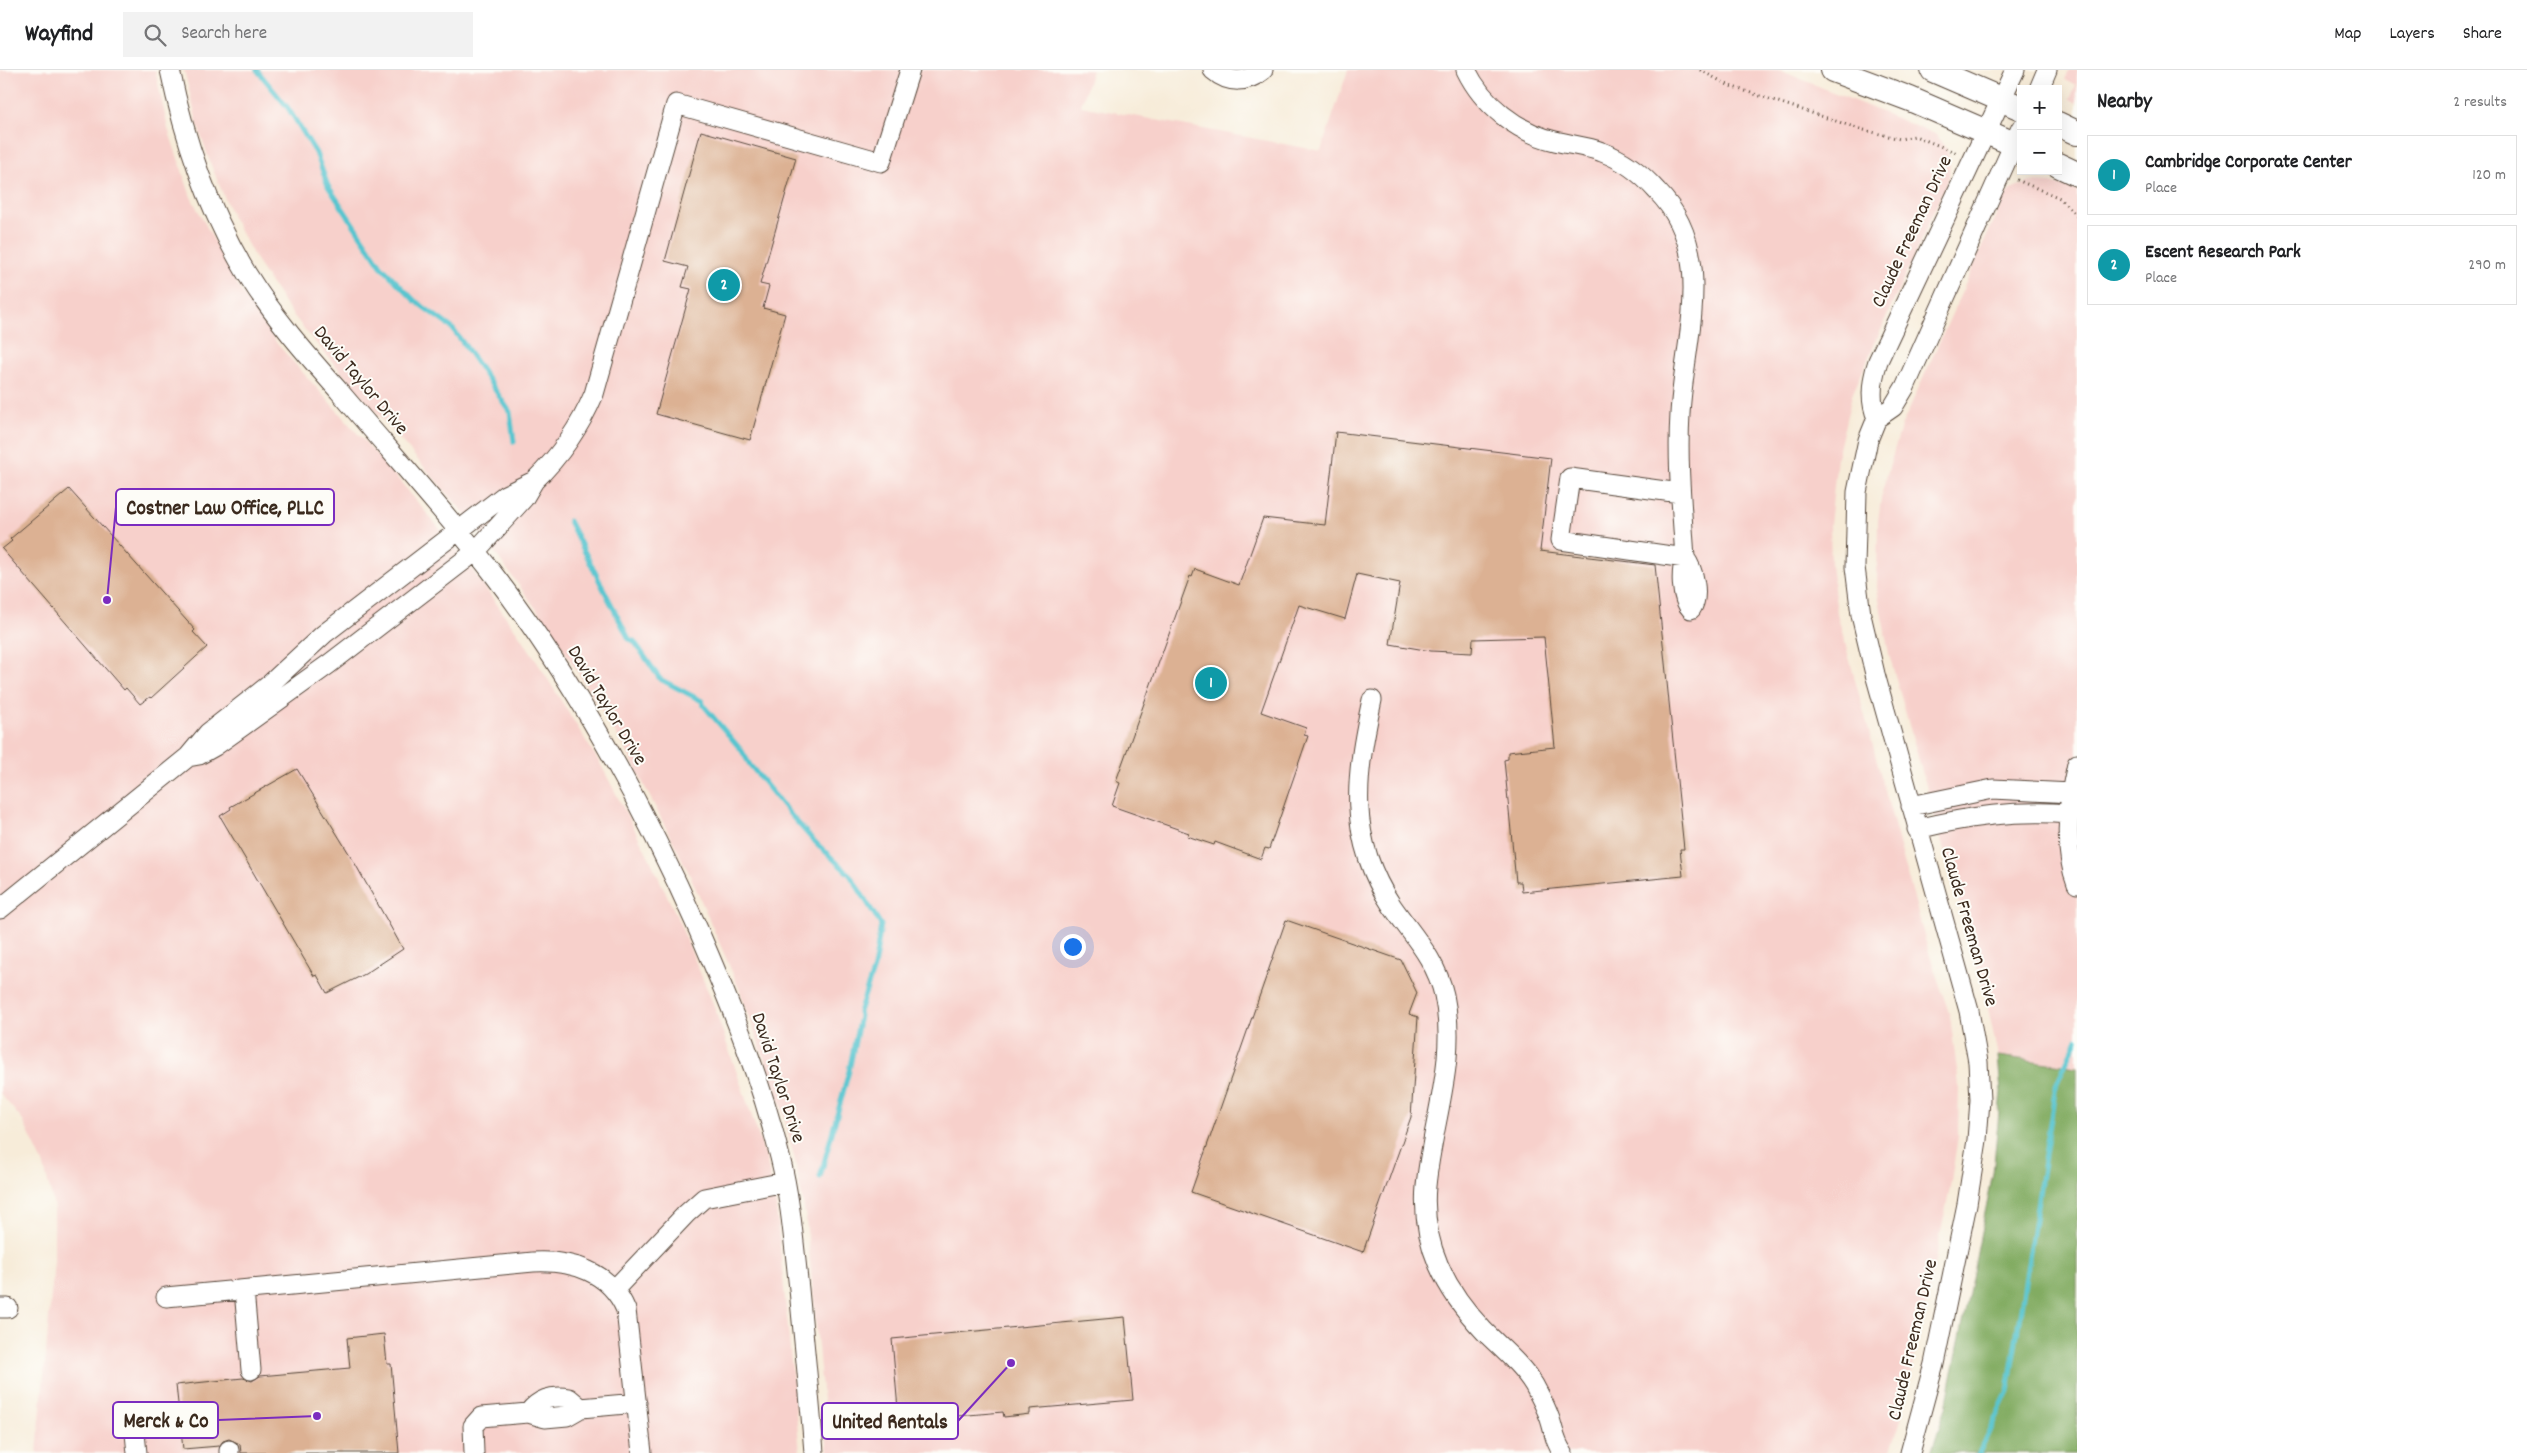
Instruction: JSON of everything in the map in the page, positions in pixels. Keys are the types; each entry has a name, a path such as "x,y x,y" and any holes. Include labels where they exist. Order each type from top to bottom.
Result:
{"main road":[{"path":"1833,70 1984,130 2017,140"},
{"path":"1933,70 2011,103"},
{"path":"2062,126 2077,133"},
{"path":"2062,167 2077,174"}],"street":[{"name":"David Taylor Drive","path":"170,70 184,132 201,180 248,276 287,331 475,552 564,677 624,778 670,866 710,957 750,1060 775,1138 785,1182 794,1244 814,1453"},
{"path":"188,757 199,755 215,746 329,664 475,552 524,498 534,481 558,455 579,425 594,394 676,104 881,162 910,70"},
{"path":"1213,70 1220,76 1235,82 1264,70"},
{"path":"1466,70 1481,94 1517,125 1539,136 1598,150 1624,163 1655,188 1678,218 1690,250 1695,284 1680,414 1680,493 1685,558 1562,540 1570,478 1680,493"},
{"name":"Claude Freeman Drive","path":"1877,418 1874,410 1872,388 1878,361 1984,130 2011,103 2015,70"},
{"path":"2041,85 2047,70"},
{"name":"Claude Freeman Drive","path":"1910,1453 1934,1364 1967,1204 1975,1158 1980,1100 1973,1027 1917,829 1866,636 1855,567 1857,492 1868,440 1877,418 1893,407 1905,388 2017,142"},
{"path":"0,909 188,757 208,733 269,685 324,634 505,495 534,481"},
{"path":"1372,700 1359,765 1358,797 1360,826 1371,867 1380,887 1421,944 1437,973 1443,992 1448,1021 1448,1061 1426,1186 1426,1212 1431,1241 1450,1291 1534,1384 1549,1417 1558,1451"},
{"path":"2077,764 2070,814 2070,858 2077,884"},
{"path":"1911,806 1993,790 2072,793"},
{"path":"1917,829 1974,816 2033,812 2070,814"},
{"path":"614,1290 686,1214 704,1198 785,1182"},
{"path":"166,1297 549,1262 583,1268 604,1280 614,1290 622,1302 628,1319 642,1453"},
{"path":"244,1290 251,1370"},
{"path":"474,1453 472,1431 477,1419 528,1413 545,1418 567,1416 581,1408 637,1403"},
{"path":"134,1424 137,1453"}],"path":[{"path":"1700,70 1730,86 1860,129 1900,139 1915,136 1946,148"},
{"path":"2024,183 2060,198 2077,216"}],"shaded area":[{"path":"0,70 155,70 168,129 191,197 239,288 278,345 393,473 460,553 529,649 601,765 649,857 677,917 712,1001 766,1157 776,1206 800,1453 37,1453 54,1261 54,1206 43,1163 23,1121 0,1093"},
{"path":"184,70 1092,70 1081,106 1321,151 1348,70 1779,70 1935,134 1947,150 1950,165 1949,177 1852,395 1837,457 1830,525 1831,565 1837,613 1928,950 1950,1016 1959,1086 1958,1137 1949,1193 1911,1375 1900,1423 1890,1453 828,1453 806,1219 795,1160 781,1105 739,988 689,873 625,748 548,625 473,523 309,335 286,306 259,265 233,218 211,165 198,126"},
{"path":"2069,70 2077,70 2077,103 2070,99 2076,85 2065,80"},
{"path":"2031,182 2051,183 2077,190 2077,1067 1998,1056 1986,998 1889,654 1877,588 1878,521 1882,492 1901,427 2005,196 2015,187"}],"green space":[{"path":"1998,1056 2077,1067 2077,1453 1931,1453 1946,1407 1993,1173 2001,1092"}],"building":[{"path":"701,131 796,158 760,284 769,286 763,308 785,314 750,440 656,414 691,289 682,287 688,267 665,261"},
{"path":"1336,432 1551,458 1540,551 1655,565 1684,849 1680,849 1683,876 1522,892 1521,882 1516,882 1504,760 1508,759 1508,752 1555,747 1544,637 1473,639 1472,653 1431,651 1390,644 1400,583 1357,574 1345,619 1299,605 1261,712 1306,728 1304,735 1308,736 1269,849 1265,848 1261,859 1215,842 1214,845 1187,836 1189,833 1112,806 1120,783 1116,781 1190,576 1192,577 1195,569 1239,585 1263,518 1325,525"},
{"path":"69,489 195,630 193,632 207,647 151,698 140,704 126,688 124,690 2,549 12,541 10,539"},
{"path":"297,769 353,860 403,949 365,974 327,993 317,975 314,976 220,816 231,809 230,807"},
{"path":"1286,920 1401,960 1417,993 1409,1014 1418,1017 1411,1117 1363,1252 1191,1192"},
{"path":"1125,1317 1133,1400 1030,1409 1030,1414 1004,1417 1003,1412 899,1421 892,1339"},
{"path":"384,1334 387,1364 391,1364 399,1453 241,1453 240,1444 229,1439 223,1441 219,1446 183,1449 176,1385 243,1378 252,1381 260,1376 350,1368 347,1338"}],"waterway":[{"path":"257,70 288,108 316,153 328,186 381,266 414,300 452,328 466,347 510,412 514,442"},
{"path":"569,521 629,639 634,641 660,679 702,701 789,813 812,839 850,875 881,925 874,968 859,1012 860,1016 849,1071 820,1177"},
{"path":"1979,1453 2008,1391 2056,1085 2077,1039"}],"place":[{"name":"Escent Research Park","path":"724,285"},
{"name":"Costner Law Office, PLLC","path":"107,600"},
{"name":"Cambridge Corporate Center","path":"1211,683"},
{"name":"United Rentals","path":"1011,1363"},
{"name":"Merck & Co","path":"317,1416"}]}
